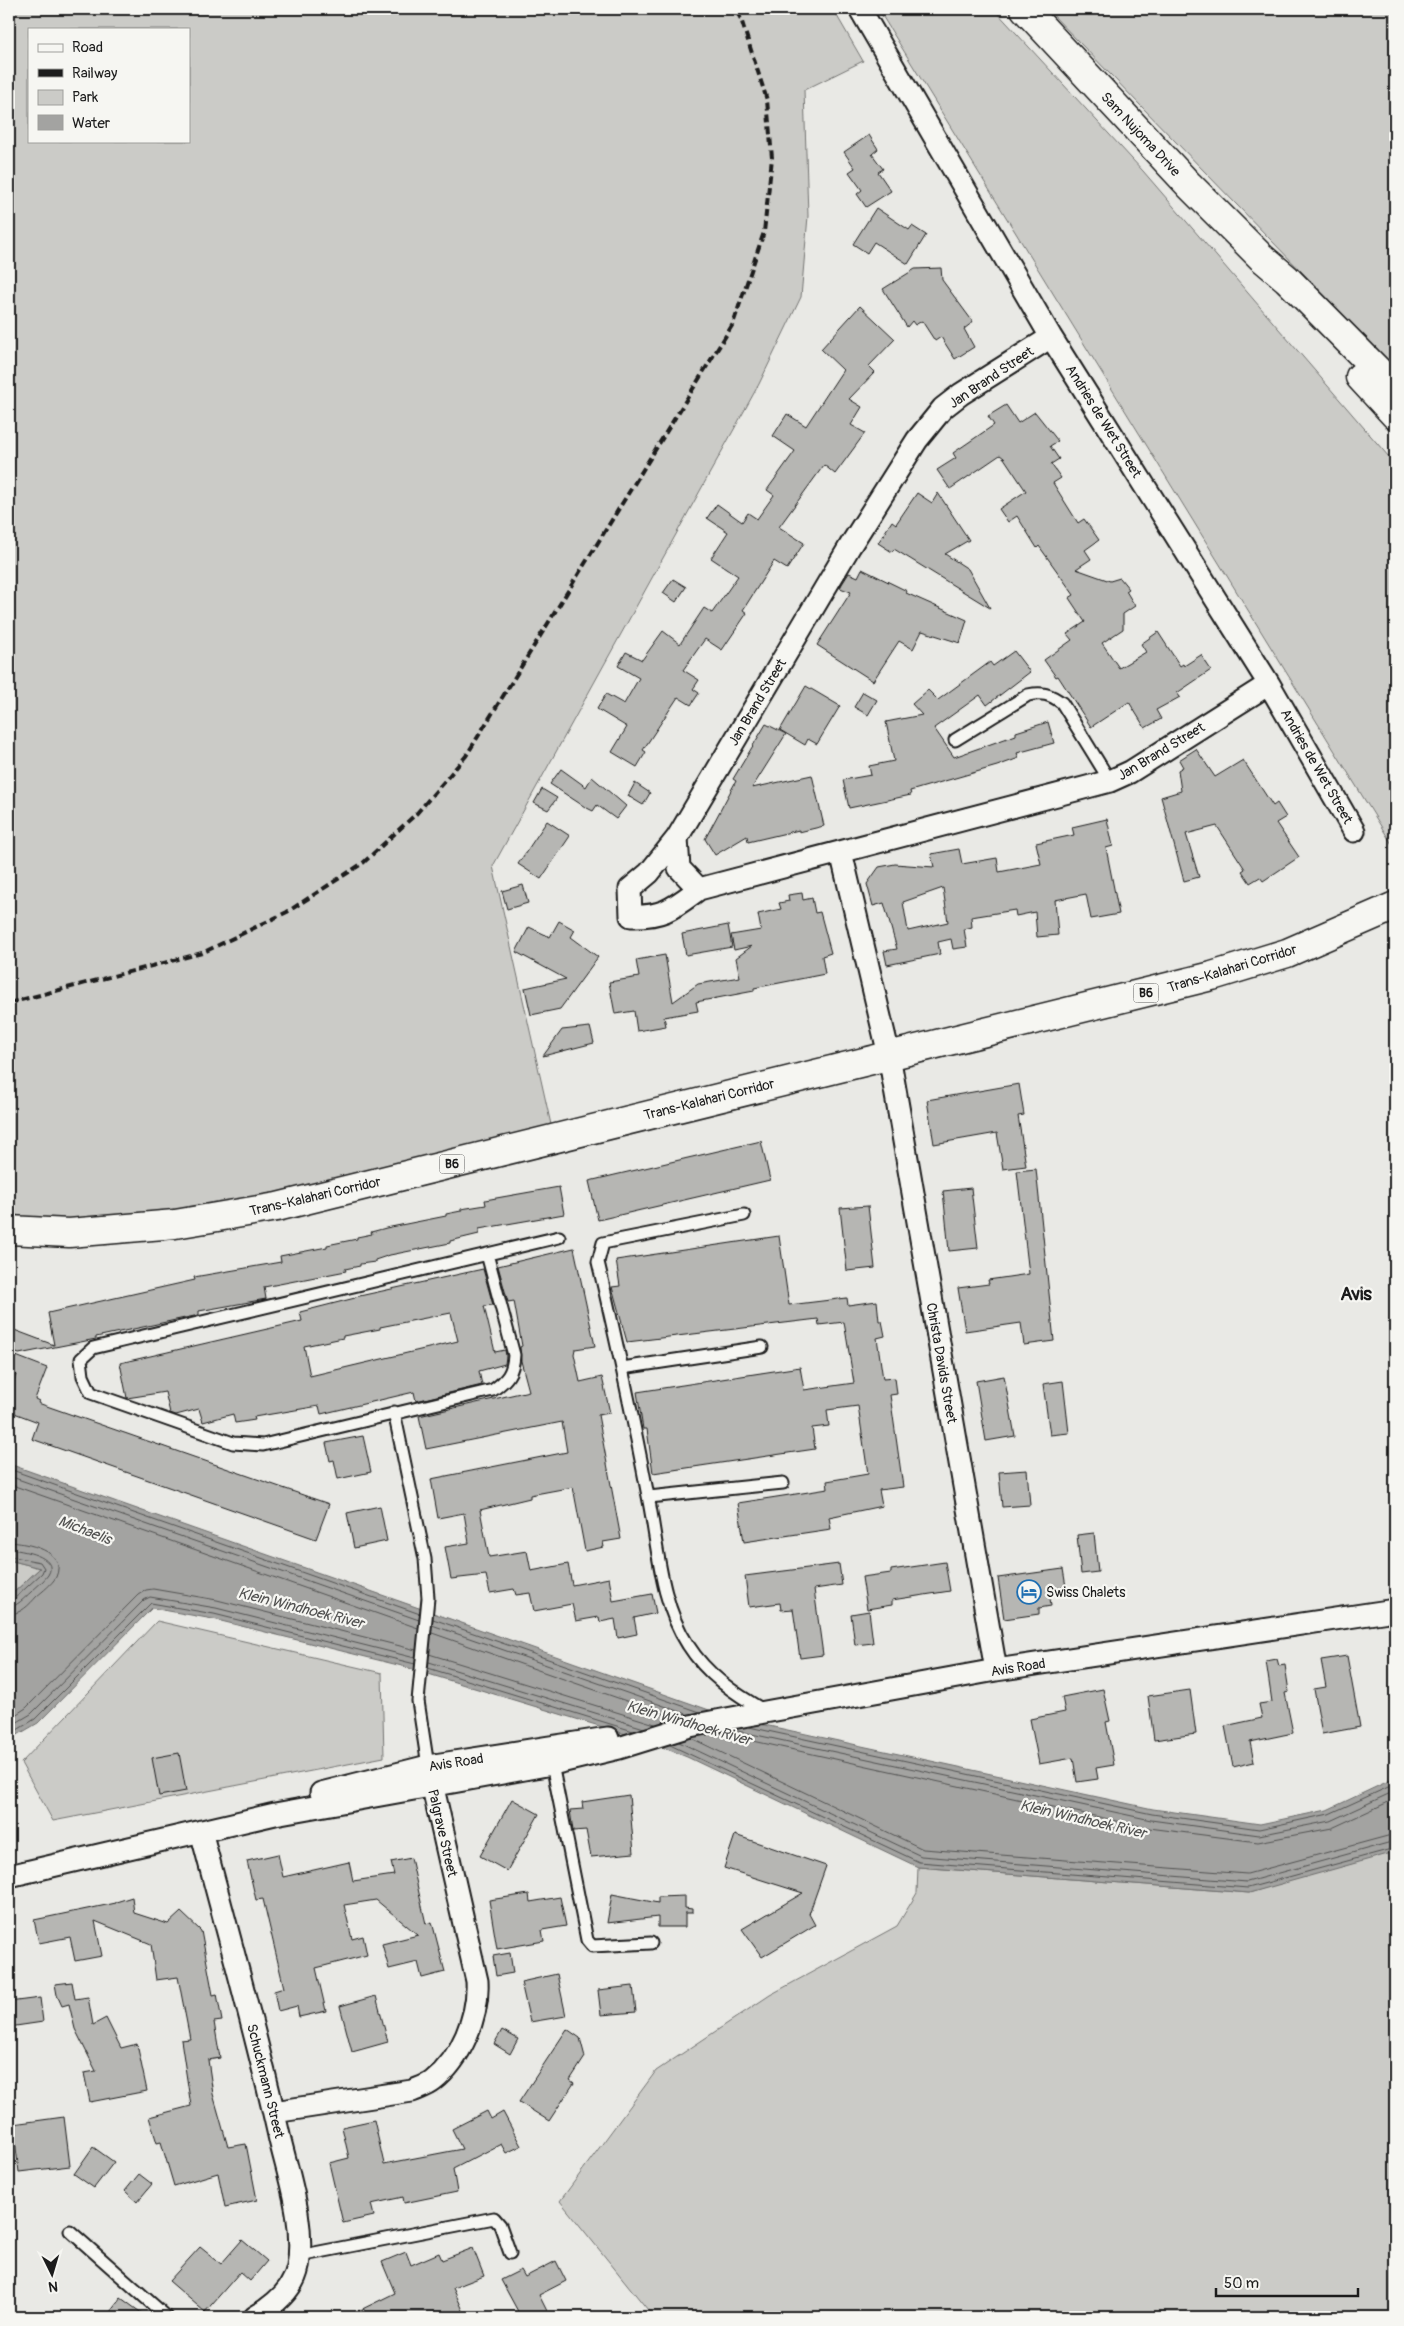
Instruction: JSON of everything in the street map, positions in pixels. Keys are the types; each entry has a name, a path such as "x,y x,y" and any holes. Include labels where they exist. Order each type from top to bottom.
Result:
{"main road":[{"name":"Sam Nujoma Drive","path":"1025,9 1086,76 1261,257 1287,279 1395,388"},
{"name":"Sam Nujoma Drive","path":"1261,257 1291,302 1395,415"},
{"name":"Trans-Kalahari Corridor","path":"9,1230 69,1233 175,1224 277,1207 1222,973 1287,954 1395,906"}],"street":[{"name":"Andries de Wet Street","path":"860,9 1051,337 1269,684 1354,831"},
{"name":"Jan Brand Street","path":"1051,337 961,394 943,408 917,440 850,546 676,838 648,873 630,889 631,916 653,917 677,906 699,889 1110,781 1130,772 1269,684"},
{"path":"676,838 680,868 699,889"},
{"path":"841,852 888,1055"},
{"name":"Christa Davids Street","path":"888,1055 996,1670"},
{"name":"Avis Road","path":"430,1776 552,1764 620,1748 642,1739 690,1726 766,1712 996,1670 1395,1610"},
{"name":"Avis Road","path":"9,1876 430,1776 619,1736 642,1739"},
{"name":"Palgrave Street","path":"274,2112 412,2091 432,2082 447,2067 459,2049 477,2006 477,1981 430,1776"},
{"name":"Schuckmann Street","path":"202,1831 274,2112 300,2230 298,2269 292,2281 275,2305 255,2317"}],"lane":[{"path":"955,740 1028,695 1038,693 1050,694 1062,702 1110,781"},
{"path":"744,1215 603,1243 598,1262 622,1368 658,1554 671,1608 679,1630 696,1657 712,1675 745,1700 766,1712"},
{"path":"487,1254 514,1355 513,1367 508,1379 493,1390 394,1412 280,1442 263,1444 233,1443 91,1393 83,1376 81,1359 93,1348 487,1254 559,1237"},
{"path":"622,1368 762,1347"},
{"name":"Palgrave Street","path":"394,1412 425,1559 428,1598 418,1701 430,1776"},
{"path":"648,1497 783,1483"},
{"path":"552,1764 587,1940 592,1946 651,1943"},
{"path":"299,2256 494,2218 500,2225 510,2253"},
{"path":"70,2231 167,2317"}],"green space":[{"path":"9,9 833,9 863,61 804,90 808,216 801,297 759,384 493,866 554,1138 175,1224 9,1230"},
{"path":"878,9 994,9 1143,171 1395,464 1395,849"},
{"path":"1047,9 1395,9 1395,368"},
{"path":"9,1560 40,1568 9,1597"},
{"path":"157,1621 382,1673 384,1757 53,1821 21,1763"},
{"path":"1395,1848 1395,2317 646,2317 652,2315 560,2201 656,2071 770,1995 897,1926 917,1893 918,1867 1249,1893"}],"water":[{"path":"9,1464 732,1718 1153,1809 1260,1824 1327,1810 1395,1778 1395,1852 1249,1893 918,1867 687,1757 642,1739 402,1666 213,1619 152,1608 38,1723 9,1740 9,1597 40,1568 9,1560"}],"building":[{"path":"869,135 878,149 872,154 883,169 878,172 891,191 866,207 857,194 862,190 849,172 855,168 844,152"},
{"path":"876,208 909,230 912,226 926,235 908,264 874,242 867,253 853,244"},
{"path":"941,268 942,280 973,322 964,329 974,347 955,359 941,337 935,341 922,321 915,325 912,321 907,327 883,289 915,269"},
{"path":"860,306 895,339 869,366 875,372 849,399 862,407 851,425 865,433 835,474 824,465 779,527 804,543 787,569 774,561 743,610 747,613 722,650 705,639 683,670 699,680 693,689 699,693 691,705 678,697 643,750 646,752 637,767 612,752 627,727 597,709 606,694 624,704 639,678 618,666 626,652 642,660 663,631 680,644 704,608 712,613 738,576 711,558 728,532 707,518 717,504 742,522 748,513 757,519 774,495 767,490 795,451 773,436 787,414 806,426 843,370 821,349"},
{"path":"1006,405 1018,423 1035,412 1058,441 1050,446 1059,459 1051,464 1061,478 1053,483 1078,523 1084,519 1099,540 1085,550 1091,559 1076,569 1110,581 1120,578 1129,589 1126,591 1135,606 1123,614 1123,629 1102,643 1119,668 1146,652 1141,644 1158,632 1180,666 1183,664 1184,666 1201,655 1211,670 1177,693 1180,697 1156,710 1161,719 1145,728 1129,702 1091,727 1058,676 1056,677 1044,660 1072,640 1067,634 1085,622 1069,598 1074,595 1039,546 1037,548 1017,516 1008,522 999,509 1026,491 1004,458 1000,455 950,489 937,470 956,458 953,453 994,425 988,416"},
{"path":"917,493 932,503 938,493 969,540 945,554 968,569 990,608 894,549 892,552 878,543 892,521 896,524"},
{"path":"862,569 907,591 906,593 967,620 960,643 922,631 913,649 899,641 873,681 817,645 851,592 840,588 842,584 849,573 858,577"},
{"path":"673,579 686,587 676,602 663,593"},
{"path":"1014,651 1030,672 987,705 980,695 934,728 954,757 1016,735 1016,732 1048,722 1054,743 1017,753 1019,758 997,766 910,791 911,795 849,808 843,780 871,775 869,766 894,761 886,722 922,715 912,704 928,690 938,700 990,662 993,666"},
{"path":"806,686 840,706 817,744 808,739 805,745 780,730"},
{"path":"863,692 877,700 868,715 854,707"},
{"path":"766,724 786,734 752,788 812,775 824,826 748,842 747,836 715,855 705,839 736,781 733,779"},
{"path":"1196,749 1215,777 1243,760 1273,806 1277,803 1286,817 1276,823 1299,857 1263,881 1260,877 1250,883 1242,871 1245,869 1217,826 1186,834 1199,877 1184,881 1161,797 1181,791 1178,770 1183,767 1179,760"},
{"path":"561,769 586,787 592,777 626,806 616,819 597,805 593,811 585,807 550,784"},
{"path":"635,783 650,793 643,805 628,796"},
{"path":"542,789 557,798 548,810 534,803"},
{"path":"1107,819 1113,846 1106,848 1119,914 1091,919 1086,894 1055,900 1058,935 1037,937 1035,912 1016,916 1015,910 971,917 972,927 964,929 967,947 953,949 951,939 938,942 940,954 887,965 884,951 897,949 884,903 873,906 867,884 879,867 895,864 934,867 931,854 959,849 962,864 997,858 999,872 1041,864 1036,843 1074,835 1072,827","holes":["943,888 948,922 908,931 903,902"]},
{"path":"547,821 570,836 541,879 518,864"},
{"path":"523,885 528,903 507,909 502,891"},
{"path":"802,893 803,900 812,898 815,913 820,912 831,953 822,956 825,974 754,988 754,991 696,1002 698,1011 664,1017 666,1026 637,1031 634,1011 615,1014 609,982 639,977 636,960 665,955 673,1002 698,984 740,977 736,958 752,946 734,950 731,935 761,930 758,914 781,909 779,903 789,901 788,895"},
{"path":"559,921 575,930 571,937 598,957 560,1009 531,1015 525,988 566,979 516,952 529,927 550,937"},
{"path":"728,925 732,947 686,955 682,934"},
{"path":"590,1027 594,1043 543,1056 562,1030"},
{"path":"1019,1084 1024,1115 1018,1116 1026,1166 1003,1169 997,1133 934,1144 927,1100"},
{"path":"761,1141 770,1180 598,1220 589,1181"},
{"path":"1036,1169 1054,1341 1024,1345 1021,1323 965,1331 958,1288 989,1284 988,1280 1029,1274 1017,1171"},
{"path":"559,1187 564,1214 479,1229 479,1234 450,1241 450,1243 390,1255 375,1260 375,1262 345,1269 346,1271 264,1287 266,1299 199,1311 199,1315 96,1337 96,1339 19,1354 9,1350 9,1328 54,1345 48,1313 195,1280 194,1277 281,1262 280,1256 327,1247 327,1245 357,1239 357,1237 372,1234 371,1232 386,1228 446,1216 446,1214 461,1211 461,1209 486,1205 485,1200"},
{"path":"971,1188 978,1248 949,1251 943,1191"},
{"path":"868,1206 875,1268 847,1271 840,1208"},
{"path":"779,1236 789,1305 847,1298 848,1305 877,1301 879,1321 882,1321 885,1336 877,1338 883,1379 895,1378 897,1394 890,1395 903,1487 879,1490 882,1506 829,1517 831,1529 744,1542 738,1503 828,1489 827,1481 868,1474 858,1406 827,1410 829,1426 812,1428 815,1449 653,1473 647,1429 643,1429 637,1392 800,1367 804,1390 854,1383 844,1322 819,1325 818,1319 627,1342 612,1287 620,1286 616,1260"},
{"path":"574,1248 595,1346 575,1349 574,1354 580,1382 602,1377 610,1413 598,1415 621,1539 603,1542 604,1547 585,1551 573,1487 530,1495 530,1498 480,1510 489,1557 527,1551 531,1571 568,1564 572,1585 609,1578 613,1601 652,1594 656,1613 634,1618 637,1634 618,1638 615,1619 600,1622 599,1617 576,1621 572,1604 534,1611 530,1593 516,1595 514,1589 490,1593 486,1575 451,1579 445,1547 469,1543 464,1513 438,1518 431,1479 567,1452 562,1422 426,1449 419,1416 529,1391 521,1361 520,1347 522,1346 514,1301 508,1302 498,1266"},
{"path":"483,1269 493,1305 484,1306 495,1352 505,1350 505,1364 479,1371 482,1385 416,1401 414,1392 321,1414 319,1406 254,1417 255,1420 235,1423 233,1414 203,1422 199,1409 176,1415 170,1413 165,1392 127,1398 120,1363 302,1321 300,1312 355,1297","holes":["451,1313 458,1341 310,1376 304,1346 380,1329 380,1327"]},
{"path":"16,1356 47,1368 35,1399 39,1401 38,1403 329,1504 316,1539 32,1439 38,1422 9,1411 9,1394 16,1375 9,1372"},
{"path":"1004,1376 1015,1436 986,1441 976,1381"},
{"path":"1063,1381 1069,1433 1050,1435 1043,1384"},
{"path":"363,1436 371,1472 338,1479 334,1460 330,1461 326,1443"},
{"path":"1027,1470 1030,1505 1002,1507 999,1472"},
{"path":"380,1506 387,1541 354,1548 347,1513"},
{"path":"1094,1533 1098,1572 1081,1574 1077,1535"},
{"path":"945,1562 950,1591 892,1600 892,1605 867,1609 862,1577 891,1573 891,1570"},
{"path":"839,1564 842,1585 814,1589 823,1655 800,1658 793,1609 781,1610 780,1603 749,1607 745,1576"},
{"path":"1063,1569 1066,1587 1049,1590 1051,1606 1039,1608 1039,1614 1004,1619 998,1578"},
{"path":"869,1611 873,1643 855,1645 851,1614"},
{"path":"1347,1656 1360,1727 1322,1734 1314,1689 1326,1687 1321,1660"},
{"path":"1277,1659 1279,1666 1285,1665 1289,1692 1285,1693 1293,1733 1250,1742 1254,1762 1233,1767 1225,1726 1262,1718 1259,1704 1272,1702 1266,1661"},
{"path":"1103,1689 1110,1721 1106,1722 1114,1765 1096,1768 1098,1779 1077,1782 1073,1758 1039,1764 1030,1719 1065,1712 1062,1697"},
{"path":"1190,1690 1196,1734 1154,1740 1148,1696"},
{"path":"179,1753 186,1791 159,1796 152,1758"},
{"path":"629,1795 634,1853 591,1857 586,1830 573,1831 570,1810 583,1809 582,1802"},
{"path":"512,1799 539,1814 507,1871 480,1856"},
{"path":"735,1835 826,1866 809,1914 815,1925 762,1957 742,1929 803,1893 724,1868"},
{"path":"278,1854 283,1877 349,1862 353,1881 394,1875 391,1862 411,1858 426,1924 432,1922 445,1972 422,1978 418,1962 389,1969 382,1944 418,1935 376,1900 344,1905 352,1939 363,1936 367,1955 316,1968 326,2011 299,2017 297,2006 278,2011 274,1991 284,1988 263,1899 256,1900 247,1861"},
{"path":"529,1894 530,1902 560,1897 566,1926 542,1930 544,1941 497,1949 489,1900"},
{"path":"612,1894 658,1903 658,1897 685,1896 685,1908 692,1909 692,1913 685,1913 685,1927 658,1927 658,1917 607,1923"},
{"path":"132,1897 134,1913 168,1924 181,1912 201,1931 213,1995 217,1994 222,2021 214,2022 220,2058 208,2060 213,2094 228,2147 246,2144 257,2200 225,2207 218,2173 174,2186 161,2142 157,2143 149,2117 191,2106 181,2040 190,2039 178,1977 156,1980 151,1944 95,1921 102,1956 75,1961 70,1937 39,1943 34,1920 116,1903"},
{"path":"510,1953 513,1973 496,1976 493,1956"},
{"path":"557,1974 566,2016 530,2022 521,1982"},
{"path":"72,1982 75,1999 88,1997 93,2025 106,2018 121,2048 137,2044 147,2091 90,2102 84,2073 96,2071 75,2029 69,2004 62,2006 55,1984"},
{"path":"633,1986 636,2012 601,2015 598,1990"},
{"path":"376,1996 388,2042 352,2052 340,2006"},
{"path":"40,1998 43,2022 9,2027 9,2002"},
{"path":"567,2029 580,2038 585,2057 570,2080 574,2083 549,2121 519,2102"},
{"path":"502,2030 518,2039 510,2054 494,2044"},
{"path":"487,2111 491,2119 503,2112 521,2146 506,2153 501,2144 453,2169 457,2192 404,2203 403,2197 371,2204 374,2216 343,2223 329,2163 349,2158 342,2127 374,2120 384,2164 462,2149 452,2129"},
{"path":"64,2117 70,2166 19,2172 13,2124"},
{"path":"93,2147 114,2162 94,2188 74,2174"},
{"path":"139,2174 152,2184 137,2202 125,2191"},
{"path":"242,2240 267,2261 250,2281 240,2272 205,2312 169,2281 200,2247 221,2264"},
{"path":"473,2248 484,2276 453,2288 466,2317 346,2317 395,2293 382,2262 406,2252 411,2265 439,2253 442,2260"},
{"path":"556,2261 566,2281 539,2295 550,2317 521,2317 501,2280 521,2270 525,2277"},
{"path":"121,2298 147,2317 106,2317"}],"railway":[{"path":"9,1003 202,953 287,912 363,863 417,813 466,756 733,324 764,232 772,158 767,100 741,19 735,9"}],"place":[{"name":"Swiss Chalets","path":"1029,1592"}],"district":[{"name":"Avis","path":"1356,1293"}],"water label":[{"name":"Michaelis","path":"85,1530"},
{"name":"Klein Windhoek River","path":"301,1608"},
{"name":"Klein Windhoek River","path":"689,1723"},
{"name":"Klein Windhoek River","path":"1083,1819"}]}
